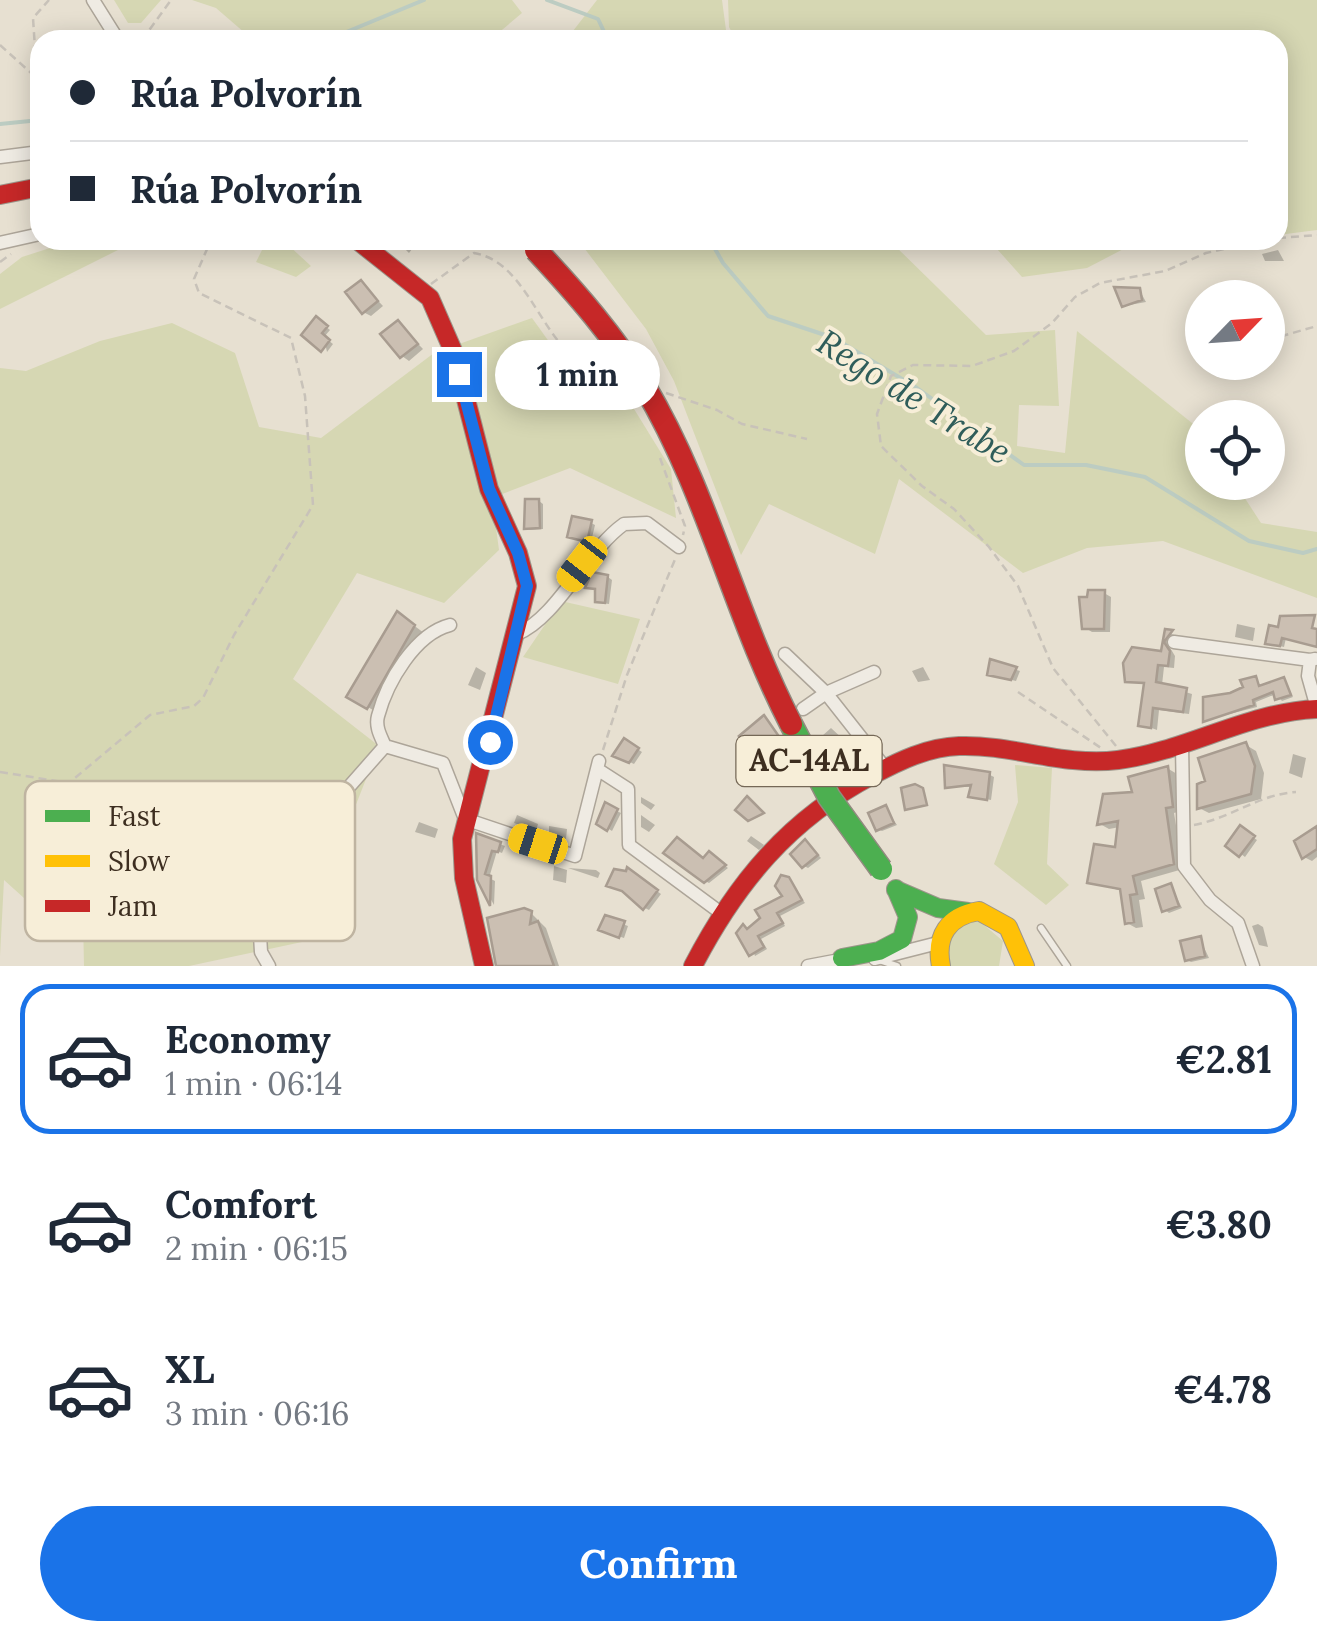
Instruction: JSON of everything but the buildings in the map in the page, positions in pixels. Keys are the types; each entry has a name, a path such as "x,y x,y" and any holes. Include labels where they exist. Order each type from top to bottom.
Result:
{"main road":[{"path":"0,196 30,189"},
{"path":"370,250 430,298 454,352 489,489 524,570 527,586 465,819 461,858 484,966"},
{"name":"AC-14AL","path":"535,250 609,326 651,394 819,783 940,949"},
{"path":"693,966 721,913 792,824 814,806 885,768 943,747 1064,762 1119,759 1182,744 1277,712 1317,708"},
{"path":"902,894 1000,919 1017,960"},
{"name":"AC-14AL","path":"842,958 879,951 902,938 908,917 902,894"},
{"path":"940,949 950,921 968,912"}],"street":[{"path":"93,0 112,30"},
{"path":"0,156 30,153"},
{"path":"0,243 30,236"},
{"path":"517,634 534,625 582,564 624,524 647,523 680,547"},
{"path":"450,626 424,636 396,678 378,716 377,729 385,746 443,762 465,819 575,856 598,765 628,789 629,845 721,913"},
{"path":"1174,642 1314,659 1308,676 1317,708"},
{"path":"785,654 826,693 885,768"},
{"path":"804,710 826,693 874,672"},
{"path":"1182,744 1184,866 1210,900 1238,922 1253,966"},
{"path":"354,781 385,746"},
{"path":"262,941 269,966"},
{"path":"808,966 842,958 875,959 940,949"}],"lane":[{"path":"1041,928 1067,966"},
{"path":"875,959 897,966"}],"path":[{"path":"35,30 34,18 49,0"},
{"path":"149,30 171,0"},
{"path":"0,45 30,72"},
{"path":"1288,237 1317,234"},
{"path":"71,781 150,716 194,706 203,698 234,635 294,544 313,505 305,396 292,338 199,293 194,279 207,250"},
{"path":"1119,759 1053,668 1018,586 954,509 881,446 876,414 891,376 913,366 972,366 1014,351 1052,323 1075,297 1100,283 1164,271 1220,250"},
{"path":"1285,335 1317,326"},
{"path":"598,765 627,676 685,526 660,457"},
{"path":"1018,692 1119,759"},
{"path":"0,772 56,781"},
{"path":"1182,827 1222,820 1272,794 1296,792"}],"green space":[{"path":"114,0 161,0 141,23 128,23"},
{"path":"192,0 512,0 522,13 502,30 241,30 216,8"},
{"path":"597,0 722,0 726,30 574,30"},
{"path":"728,0 1317,0 1317,230 1288,234 1288,30 729,27"},
{"path":"44,250 118,250 0,309 0,274 22,257"},
{"path":"262,250 294,250 311,266 296,277 256,262"},
{"path":"586,250 899,250 986,335 1055,330 1059,406 1019,405 1017,446 1065,453 1077,331 1185,417 1185,500 1246,500 1261,523 1317,532 1317,598 1163,541 1087,548 1023,573 899,479 875,554 769,504 741,555 674,381 646,329"},
{"path":"998,250 1122,250 1087,268 1022,277"},
{"path":"532,318 578,382 626,396 671,469 676,518 570,468 492,498 499,550 444,603 357,573 293,679 379,746 355,807 355,781 25,781 25,899 4,880 0,956 0,368 26,371 100,341 172,323 235,353 259,427 321,438 434,353"},
{"path":"561,601 640,619 618,684 523,657"},
{"path":"1015,765 1052,768 1047,864 1069,885 1046,905 994,864 1018,802"},
{"path":"978,920 1003,941 999,966 947,966 948,932"},
{"path":"83,941 302,941 189,966 84,966"}],"waterway":[{"name":"Rego de Trabe","path":"351,30 424,0"},
{"name":"Rego de Trabe","path":"547,0 598,19 603,30"},
{"name":"Rego de Trabe","path":"0,124 30,121"},
{"name":"Rego de Trabe","path":"716,250 768,316 834,338 917,388 1024,465 1086,465 1145,477 1249,541 1303,553 1317,549"}],"traffic: fast":[{"path":"791,724 829,797 881,869"},
{"path":"842,958 879,951 902,939 908,917 896,889"},
{"path":"896,890 938,908 968,912"}],"traffic: slow":[{"path":"941,966 940,945 946,929 959,917 979,911 1008,927 1025,966"}],"traffic: jam":[{"path":"0,195 30,189"},
{"path":"370,250 430,298 454,353 489,489 518,553 527,586 462,839 464,878 484,966"},
{"path":"536,250 621,350 667,427 753,641 791,724"},
{"path":"693,966 727,907 790,833 843,792 903,760 959,746 1077,760 1118,760 1168,749 1266,717 1317,709"}],"route":[{"path":"459,374 489,489 518,553 527,586 490,742"}]}
